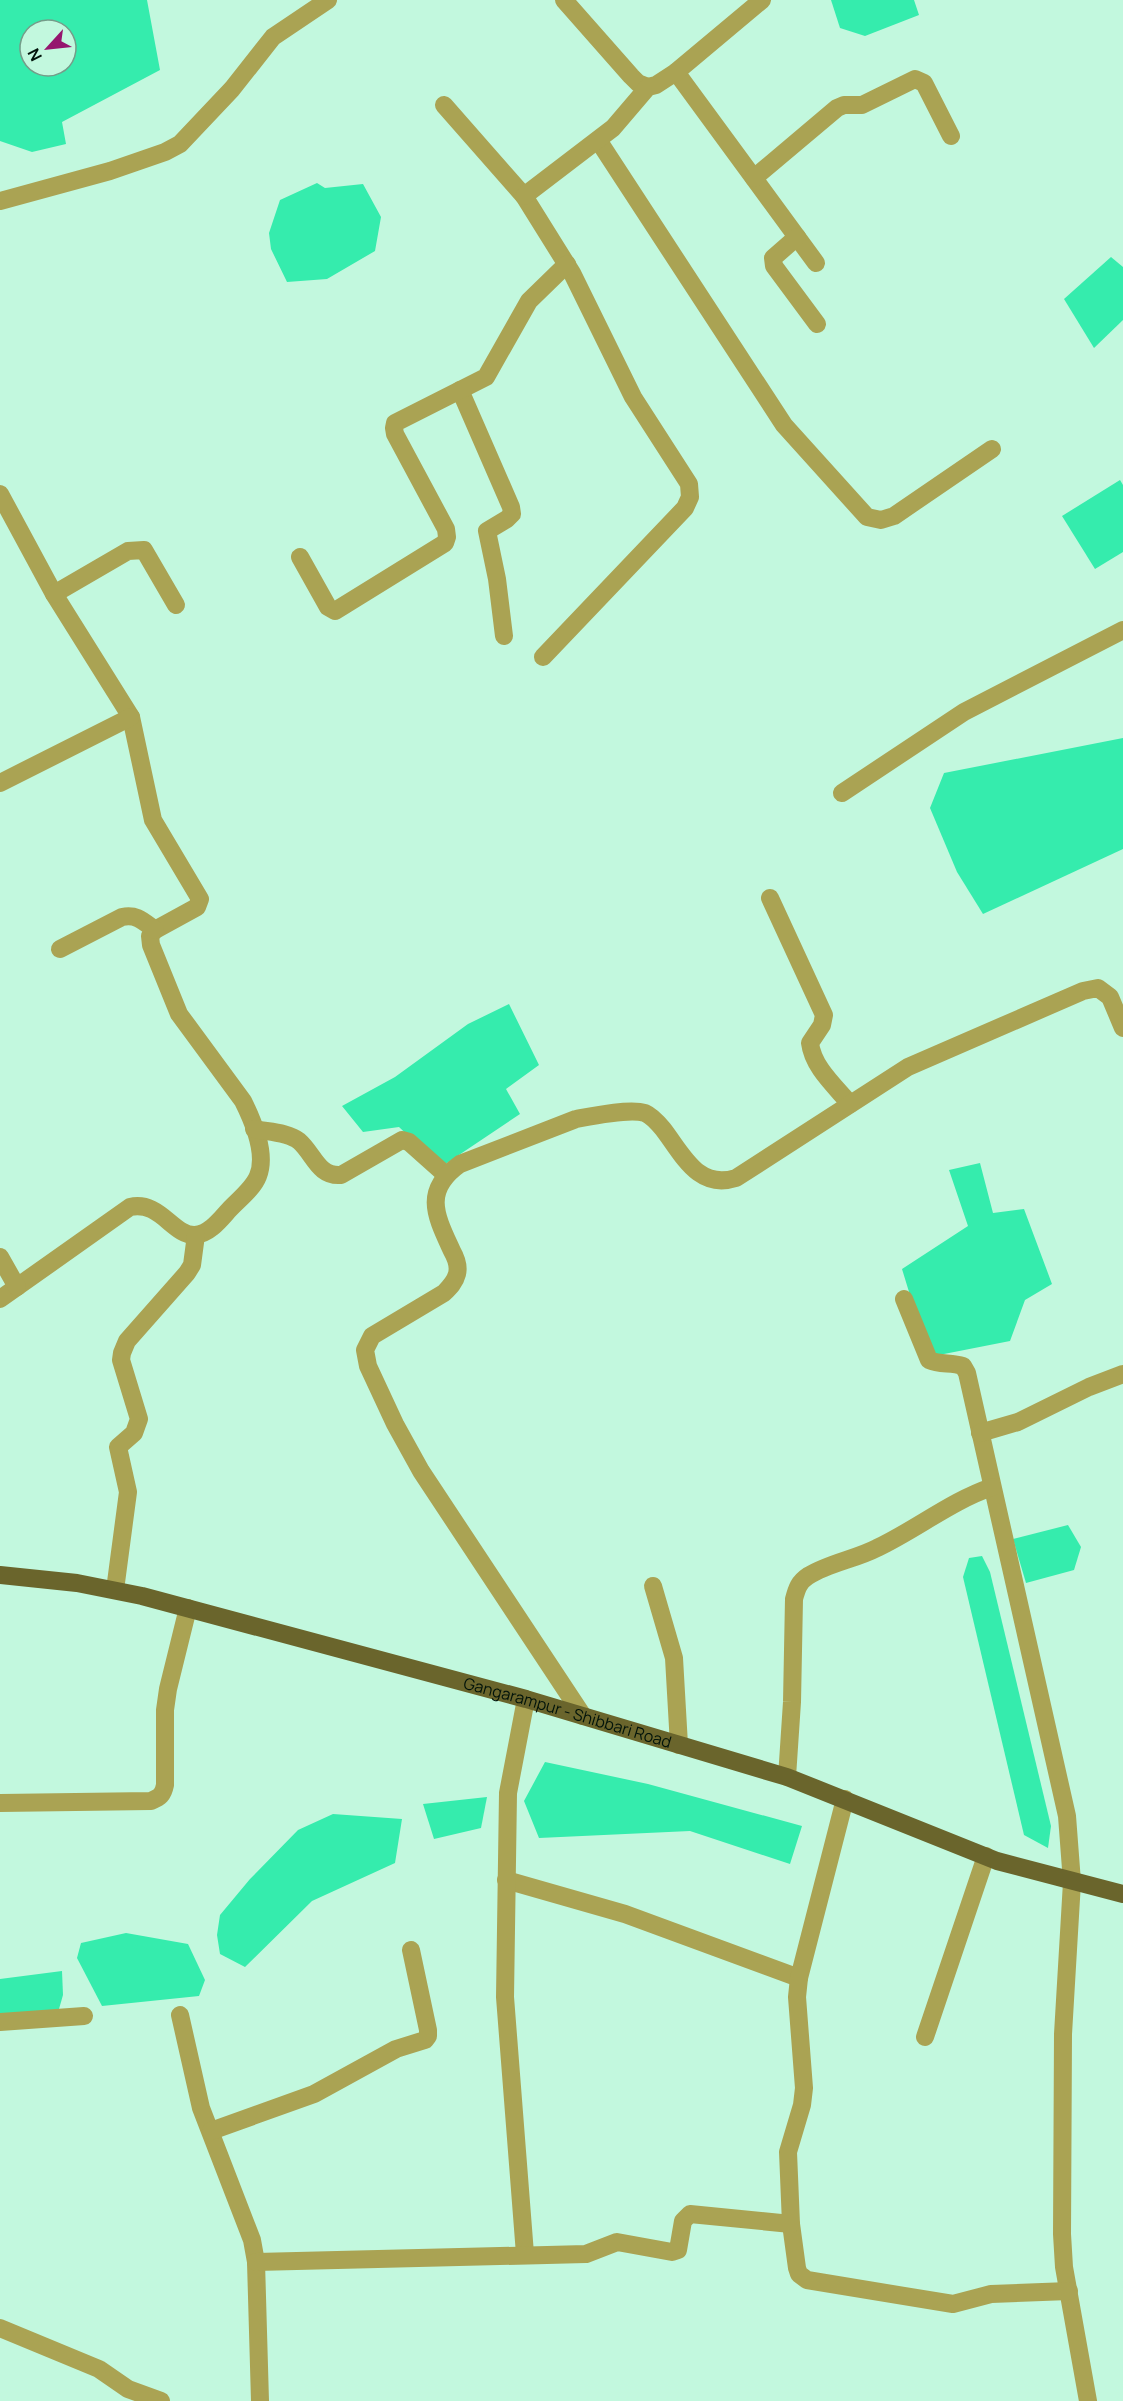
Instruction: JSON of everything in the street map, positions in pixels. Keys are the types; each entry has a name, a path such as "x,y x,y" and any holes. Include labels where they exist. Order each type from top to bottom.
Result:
{"main road":[{"name":"Gangarampur - Shibbari Road","path":"0,1575 77,1583 115,1590 526,1699 787,1777 986,1856 1072,1882 1123,1894"}],"street":[{"path":"0,201 110,171 165,152 180,144 232,89 273,37 328,0"},
{"path":"564,0 631,76 638,83 648,87 656,85 676,72 762,0"},
{"path":"676,72 816,263"},
{"path":"754,178 837,108 844,105 862,105 915,79 924,83 951,136"},
{"path":"524,196 598,140 623,118 648,87"},
{"path":"444,105 524,196 567,264 633,397 689,484 690,497 685,508 543,657"},
{"path":"598,140 784,425 867,517 881,520 894,516 992,449"},
{"path":"797,237 774,258 774,266 817,324"},
{"path":"300,557 328,607 335,611 444,543 447,537 446,529 394,428 395,423 486,377 521,312 529,301 567,264"},
{"path":"460,390 512,507 512,514 507,519 487,531 497,579 504,636"},
{"path":"0,494 54,594 131,717 153,820 200,898 197,907 155,930 150,936 151,945 176,1008 243,1101 254,1129 261,1163 258,1176 250,1188 214,1226 196,1235 187,1233 152,1209 141,1205 130,1207 0,1299"},
{"path":"54,594 128,551 144,550 176,605"},
{"path":"842,794 964,712 1123,630"},
{"path":"0,783 131,717"},
{"path":"770,898 820,1002 824,1015 822,1025 810,1043 812,1054 817,1064 850,1104"},
{"path":"60,949 122,917 131,915 138,917 155,930"},
{"path":"583,1716 421,1471 399,1432 368,1366 365,1350 372,1336 444,1293 453,1284 458,1272 457,1260 435,1209 435,1196 440,1182 460,1164 576,1119 629,1113 645,1113 657,1122 696,1172 711,1180 724,1181 736,1178 908,1067 1083,991 1098,988 1116,992 1123,1028"},
{"path":"254,1129 290,1136 299,1142 317,1165 333,1175 341,1175 402,1140 409,1142 446,1175"},
{"path":"115,1590 128,1492 127,1478 118,1448 134,1433 139,1419 122,1353 127,1341 192,1265 196,1235"},
{"path":"0,1257 17,1287"},
{"path":"904,1299 929,1360 937,1364 955,1363 963,1366 967,1373 1067,1816 1072,1882 1063,2059 1062,2234 1069,2291 1088,2401"},
{"path":"980,1433 1018,1422 1089,1387 1123,1374"},
{"path":"787,1777 792,1702 794,1599 798,1584 809,1575 889,1543 956,1501 992,1487"},
{"path":"652,1586 674,1658 680,1745"},
{"path":"0,1803 151,1801 160,1798 164,1793 165,1785 165,1710 168,1689 188,1608"},
{"path":"525,2254 505,1997 508,1793 526,1699"},
{"path":"845,1800 796,1997 804,2088 802,2105 788,2152 791,2224 799,2274 807,2280 953,2304 991,2294 1069,2291"},
{"path":"925,2037 986,1856"},
{"path":"506,1880 625,1914 799,1978"},
{"path":"211,2131 314,2094 351,2076 396,2049 425,2040 428,2030 411,1950"},
{"path":"180,2014 195,2087 248,2226 256,2262 260,2401"},
{"path":"0,2022 84,2016"},
{"path":"256,2262 586,2254 617,2242 675,2252 678,2250 683,2221 690,2214 791,2224"},
{"path":"0,2328 99,2369 128,2389 161,2401"}],"shaded area":[{"path":"0,0 147,0 160,70 62,122 66,144 32,152 0,141"},
{"path":"831,0 914,0 919,15 865,36 840,28"},
{"path":"317,183 325,188 363,184 381,217 375,251 327,279 287,282 271,249 269,233 280,200"},
{"path":"1111,257 1123,267 1123,320 1094,348 1064,299"},
{"path":"1120,480 1123,485 1123,552 1095,569 1062,516"},
{"path":"1123,738 1123,849 983,914 957,872 930,808 944,773"},
{"path":"509,1004 539,1065 506,1089 520,1114 441,1167 399,1127 363,1132 342,1106 395,1077 468,1024"},
{"path":"980,1163 993,1213 1024,1209 1052,1284 1025,1300 1010,1341 944,1354 928,1354 902,1269 968,1226 949,1170"},
{"path":"1068,1525 1081,1547 1074,1570 1026,1583 1013,1539"},
{"path":"982,1556 990,1572 1051,1826 1048,1848 1024,1835 963,1577 969,1558"},
{"path":"545,1762 648,1784 802,1826 790,1864 690,1831 539,1838 524,1801"},
{"path":"487,1797 481,1828 434,1839 423,1804"},
{"path":"333,1814 402,1819 395,1863 312,1901 245,1967 220,1954 217,1935 220,1915 250,1879 298,1830"},
{"path":"126,1933 188,1944 205,1980 199,1996 102,2006 77,1958 81,1943"},
{"path":"62,1971 63,1995 57,2016 0,2020 0,1979"}]}
